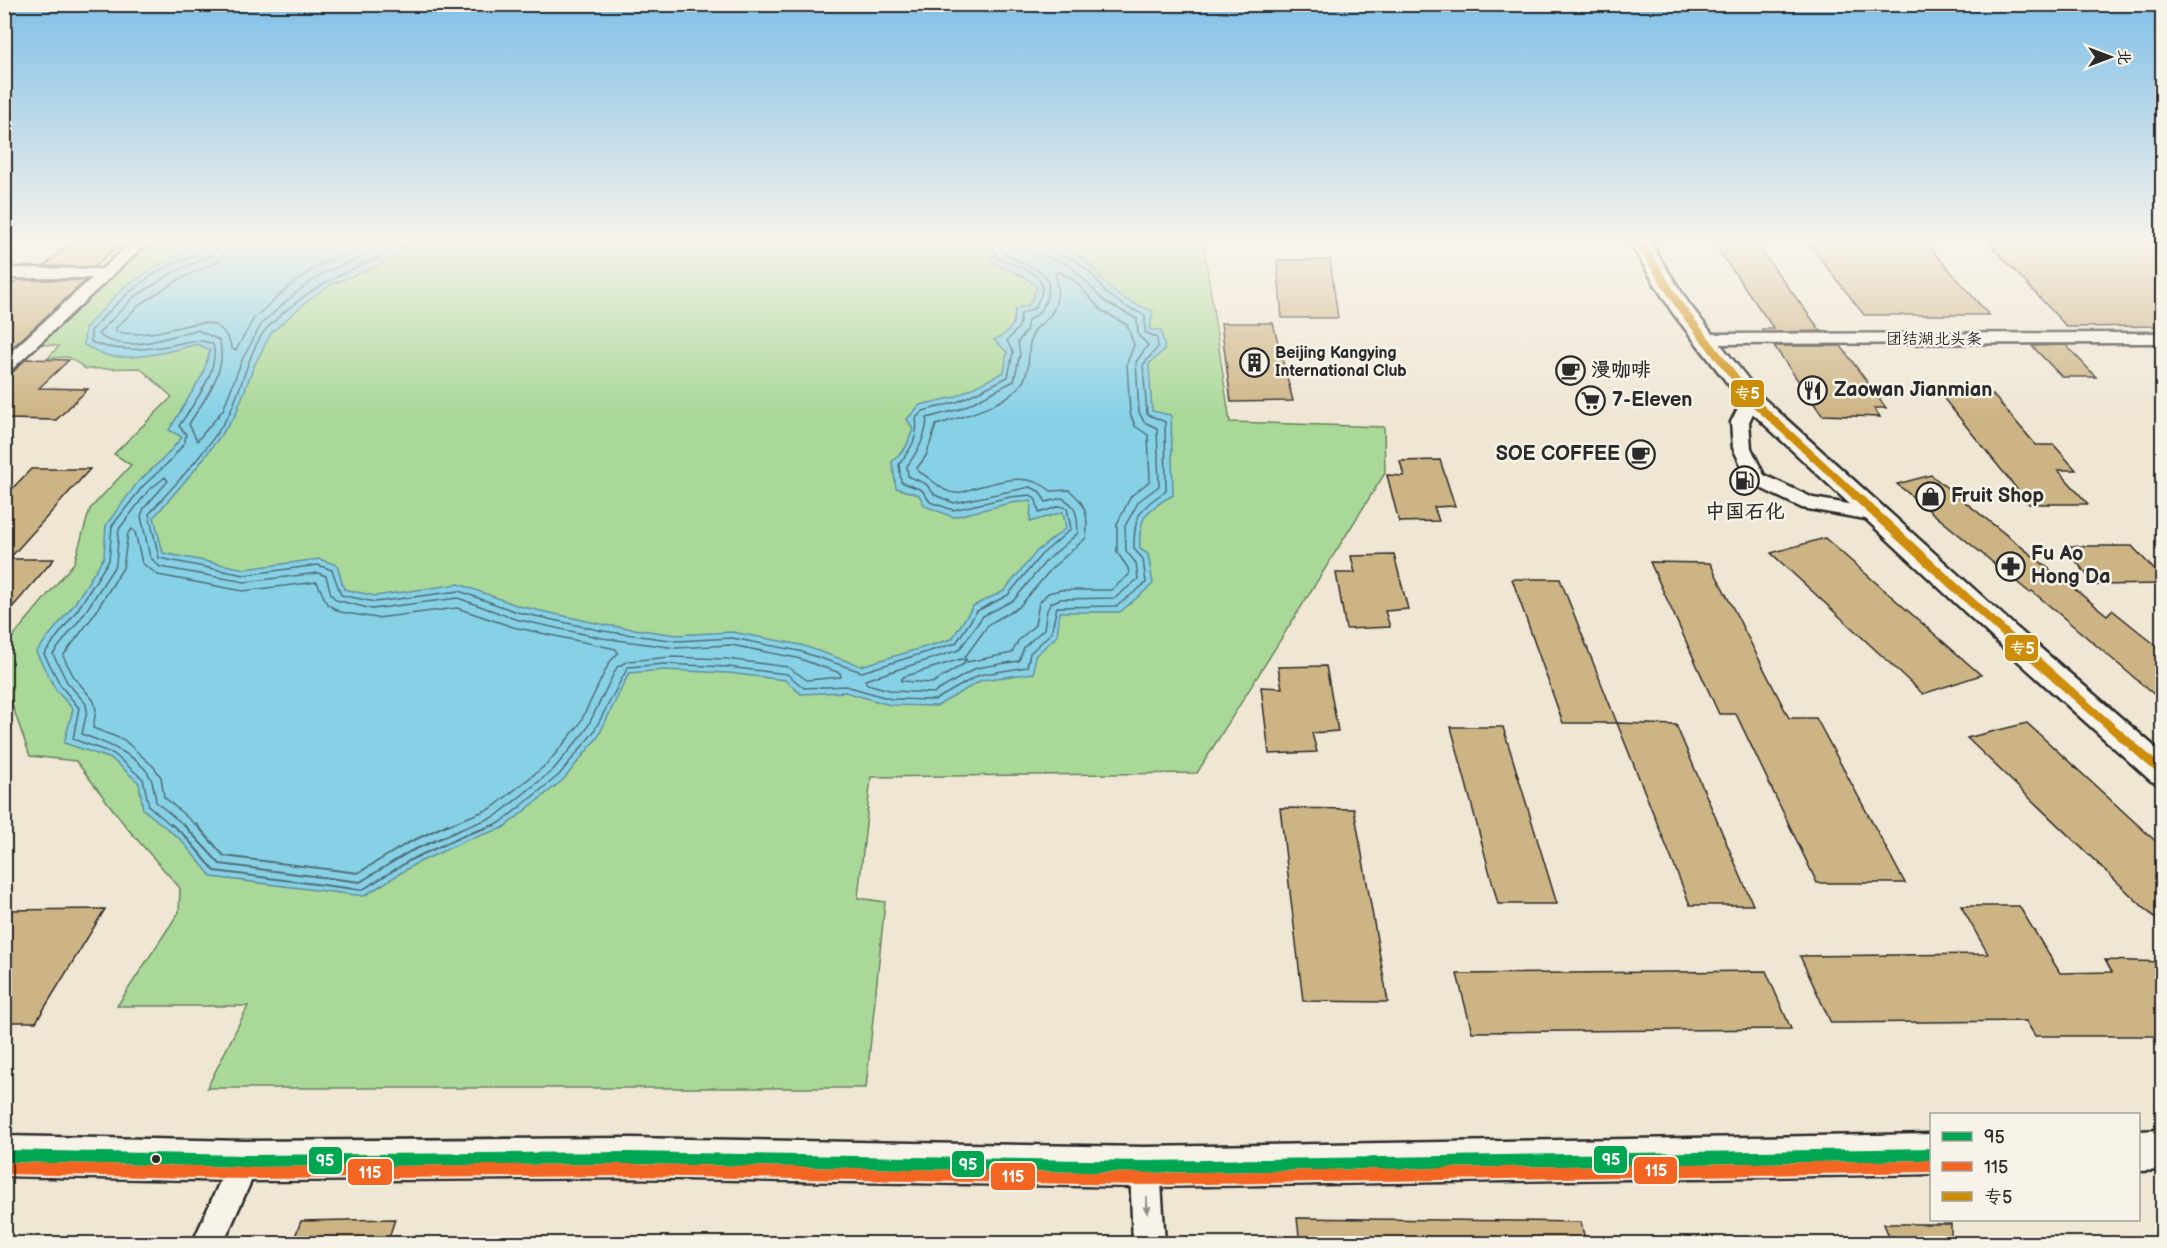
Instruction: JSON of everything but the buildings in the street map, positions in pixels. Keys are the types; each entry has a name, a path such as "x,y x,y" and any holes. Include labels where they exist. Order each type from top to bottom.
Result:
{"street":[{"path":"4,367 78,299"},
{"path":"1676,299 1751,398 2007,635 2163,772"},
{"name":"团结湖北头条","path":"1705,339 2163,338"},
{"path":"1751,398 1740,423 1742,448 1758,479 1809,504 1877,515"},
{"path":"2140,1150 2163,1150"},
{"path":"4,1156 246,1161 629,1158 1145,1167 1930,1154"},
{"path":"207,1244 246,1161"},
{"path":"1145,1167 1149,1244"}],"green space":[{"path":"87,299 1212,299 1230,422 1384,427 1385,473 1197,773 871,777 858,898 885,902 866,1088 207,1088 248,1006 117,1006 179,912 180,888 127,828 76,761 30,756 5,685 5,646 74,563 90,509 131,465 114,454 172,397 140,368 86,369 69,357 48,358 59,346 37,344"}],"water":[{"path":"112,299 310,299 271,333 254,366 235,416 198,466 154,517 163,553 245,569 319,559 337,565 344,589 375,596 459,584 519,606 605,625 677,635 732,632 801,645 861,666 952,639 973,606 1004,591 1037,551 1066,528 1063,512 1030,522 1031,501 1011,503 953,517 925,506 919,495 896,488 892,462 906,447 913,429 907,419 920,405 955,397 1004,372 1007,352 994,340 1010,329 1015,309 1029,305 1032,299 1126,299 1153,311 1150,330 1161,330 1165,349 1149,364 1152,411 1171,415 1173,495 1150,510 1142,522 1140,549 1148,554 1153,584 1120,612 1060,612 1057,636 1035,656 1034,673 982,680 937,706 890,705 845,692 801,694 785,680 728,673 664,670 629,673 598,737 563,780 503,828 467,840 415,864 364,896 212,877 181,840 143,809 139,783 112,759 64,743 73,709 56,690 36,652 73,606 104,557 106,525 138,482 166,456 182,437 169,430 203,374 210,350 197,344 152,355 116,357 84,345 85,328"}],"transit line":[{"name":"专5","path":"1675,299 1754,402 2007,635 2162,772"},
{"name":"95","path":"4,1156 245,1161 629,1158 1145,1167 1930,1154"},
{"name":"115","path":"4,1168 245,1173 629,1170 1145,1179 1930,1166"}],"place":[{"name":"Beijing Kangying International Club","path":"1254,362"},
{"name":"漫咖啡","path":"1570,370"},
{"name":"Zaowan Jianmian","path":"1813,390"},
{"name":"7-Eleven","path":"1591,400"},
{"name":"SOE COFFEE","path":"1641,454"},
{"name":"中国石化","path":"1745,481"},
{"name":"Fruit Shop","path":"1930,496"},
{"name":"Fu Ao Hong Da","path":"2010,566"}]}
